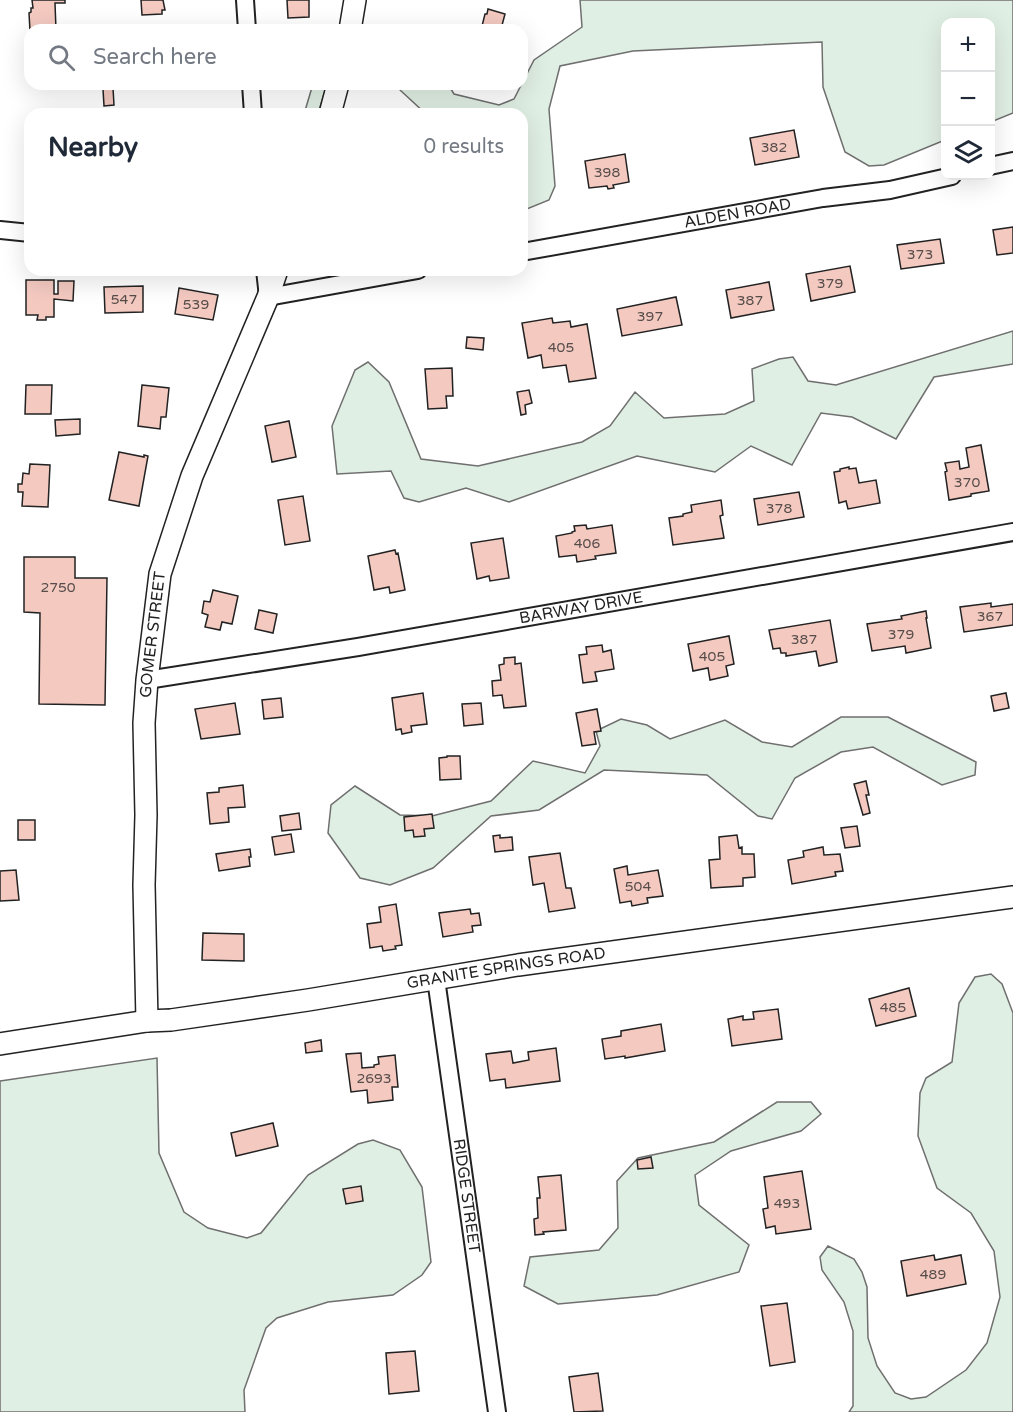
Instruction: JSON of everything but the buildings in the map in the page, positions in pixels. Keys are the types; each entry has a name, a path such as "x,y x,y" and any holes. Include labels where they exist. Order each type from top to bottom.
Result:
{"street":[{"path":"245,0 247,24"},
{"path":"351,24 355,0"},
{"path":"251,90 253,108"},
{"path":"332,108 336,90"},
{"path":"995,165 1013,161"},
{"name":"ALDEN ROAD","path":"528,251 823,198 890,190 941,178"},
{"path":"0,230 24,232"},
{"path":"266,276 268,297 385,276"},
{"name":"GOMER STREET","path":"147,1021 144,723 160,574 192,477 275,276"},
{"name":"BARWAY DRIVE","path":"147,680 358,647 1013,532"},
{"name":"GRANITE SPRINGS ROAD","path":"0,1044 147,1021 171,1020 308,1000 518,965 1013,897"},
{"name":"RIDGE STREET","path":"436,979 497,1412"}],"green space":[{"path":"580,0 1013,0 1013,113 995,120 995,18 941,18 941,142 884,165 869,166 845,152 823,87 822,42 633,51 560,66 549,109 555,186 549,200 528,209 528,108 420,108 400,90 452,90 454,94 499,105 514,99 519,90 528,90 528,72 534,60 582,27"},
{"path":"311,90 325,90 320,108 306,108"},
{"path":"1013,331 1013,364 934,377 896,439 852,417 821,413 792,465 751,446 715,472 637,456 509,502 466,488 419,502 404,498 391,471 337,474 332,426 355,370 368,362 389,382 421,459 478,466 582,442 610,426 635,392 664,418 725,414 754,401 752,369 779,359 793,357 808,381 836,385"},
{"path":"841,717 888,717 976,762 975,775 942,785 873,747 841,752 795,778 772,819 758,816 707,775 604,770 539,810 491,816 433,868 390,885 360,878 328,833 331,805 355,786 400,815 432,816 491,801 533,761 585,773 600,746 596,731 621,719 647,725 670,739 725,720 762,742 792,747"},
{"path":"991,974 1002,984 1013,1013 1013,1412 849,1412 853,1406 853,1331 844,1302 822,1270 820,1257 828,1246 854,1259 862,1272 867,1287 868,1338 877,1366 895,1393 911,1399 926,1397 966,1370 987,1343 1000,1297 994,1251 971,1213 937,1188 918,1136 920,1093 926,1078 952,1062 959,1003 975,977"},
{"path":"157,1058 159,1153 184,1212 208,1228 247,1238 261,1233 308,1175 358,1144 373,1140 400,1150 422,1187 431,1262 422,1275 393,1295 328,1302 277,1318 266,1328 244,1390 245,1412 0,1412 0,1081"},
{"path":"777,1102 811,1102 821,1114 801,1131 731,1151 695,1175 699,1205 749,1245 739,1272 657,1295 558,1304 524,1286 530,1257 599,1250 618,1228 617,1181 638,1158 714,1142"}]}
